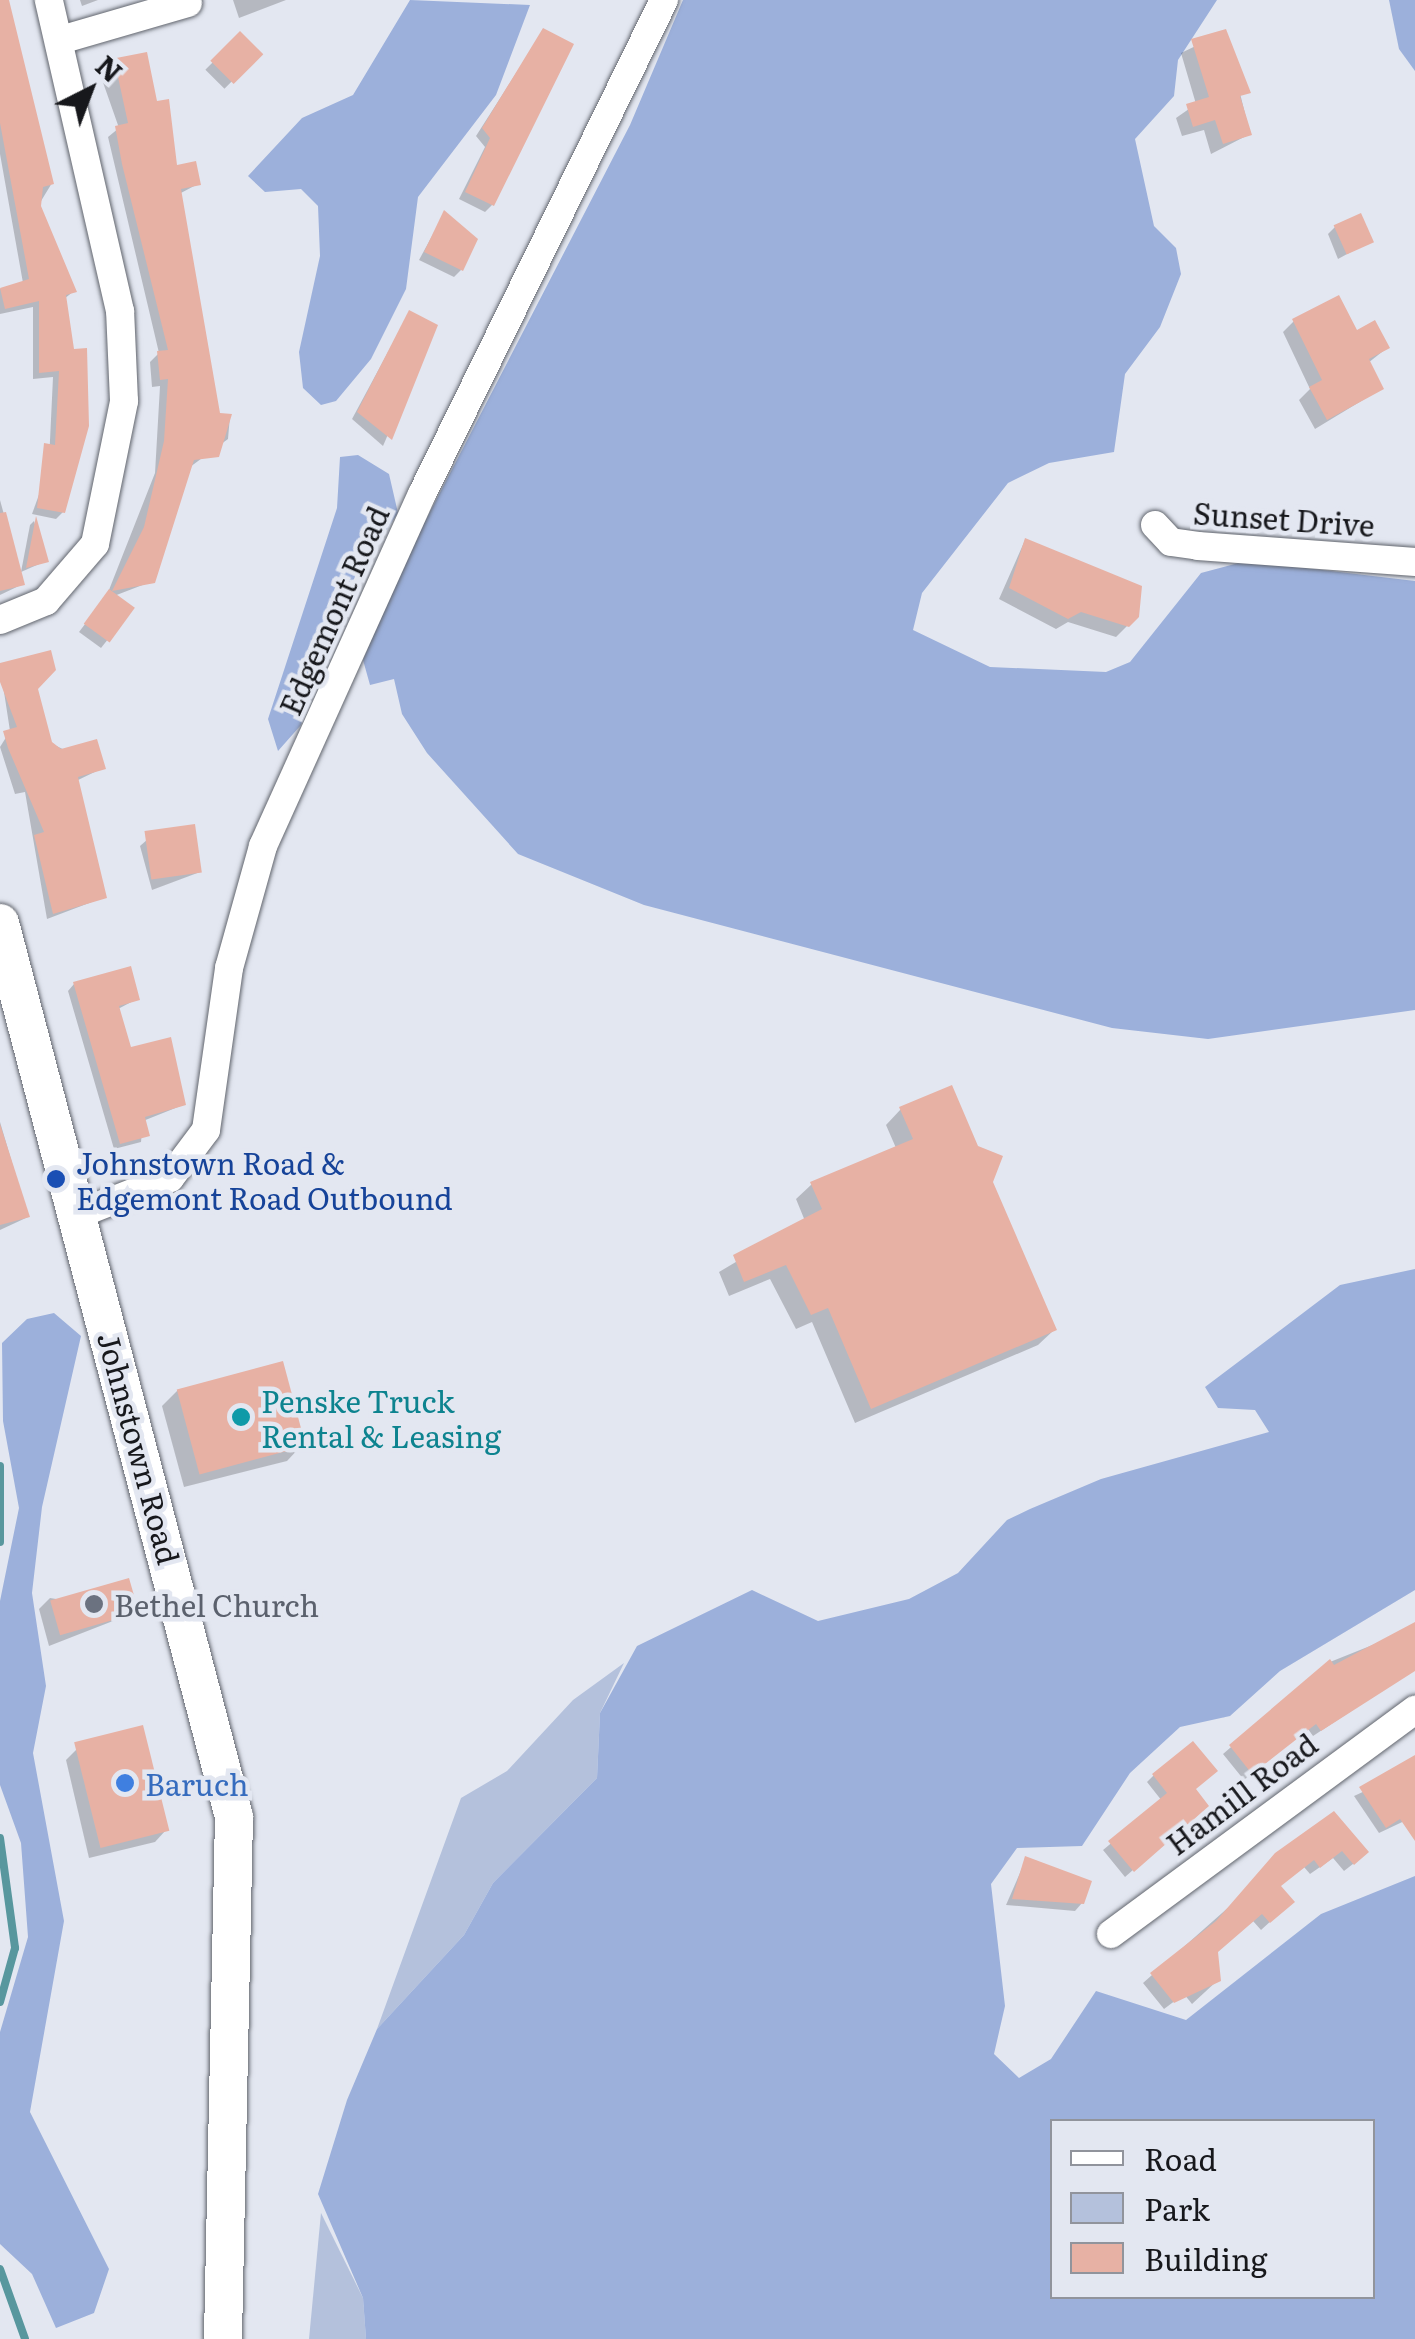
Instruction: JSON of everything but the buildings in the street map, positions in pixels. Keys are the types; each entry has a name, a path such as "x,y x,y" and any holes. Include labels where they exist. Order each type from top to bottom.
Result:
{"street":[{"path":"0,620 46,601 95,544 124,401 120,311 64,39 49,0"},
{"name":"Edgemont Road","path":"78,1214 170,1178 206,1130 229,968 264,846 422,494 664,0"},
{"path":"64,39 188,3"},
{"name":"Sunset Drive","path":"1155,525 1172,542 1198,546 1415,562"},
{"name":"Johnstown Road","path":"0,923 234,1818 223,2339"},
{"name":"Hamill Road","path":"1110,1934 1415,1710"}],"green space":[{"path":"624,1663 600,1713 597,1778 493,1883 464,1935 377,2029 461,1798 507,1771 573,1700"},
{"path":"321,2213 363,2298 366,2339 309,2339"}],"shaded area":[{"path":"410,0 530,5 496,95 418,197 406,289 371,359 336,401 321,405 303,388 299,352 320,256 318,206 301,189 265,192 248,176 302,118 353,95"},
{"path":"683,0 1217,0 1178,60 1174,96 1135,139 1154,226 1176,248 1181,274 1160,327 1125,374 1114,452 1049,463 1008,483 922,593 913,630 990,667 1106,672 1130,662 1201,573 1246,561 1415,581 1415,1010 1208,1039 1112,1028 644,905 518,854 427,753 402,714 394,679 370,685 363,660 401,568 630,125"},
{"path":"1389,0 1415,0 1415,71 1399,49"},
{"path":"358,455 389,474 398,513 356,574 301,725 278,751 268,719 337,508 340,457"},
{"path":"1415,1269 1415,1590 1280,1671 1230,1716 1180,1727 1130,1773 1082,1846 1017,1848 991,1884 1005,2006 994,2054 1019,2078 1051,2059 1096,1991 1186,2020 1321,1914 1415,1876 1415,2339 366,2339 363,2298 318,2194 347,2100 377,2029 464,1935 493,1883 597,1778 600,1713 637,1646 752,1590 818,1621 909,1599 958,1573 1007,1520 1030,1509 1101,1479 1269,1432 1255,1410 1218,1408 1205,1387 1340,1285"},
{"path":"54,1313 81,1336 42,1507 32,1593 46,1686 33,1753 64,1921 30,2112 109,2269 94,2313 56,2328 32,2274 0,2244 0,2032 28,1937 21,1843 0,1785 0,1601 19,1508 3,1421 2,1343 27,1319"}],"waterway":[{"path":"0,1466 0,1542"},
{"path":"0,1838 15,1948 0,2002"},
{"path":"0,2269 25,2339"}],"place":[{"name":"Johnstown Road & Edgemont Road Outbound","path":"56,1179"},
{"name":"Penske Truck Rental & Leasing","path":"241,1417"},
{"name":"Bethel Church","path":"94,1604"},
{"name":"Baruch","path":"125,1783"}]}
